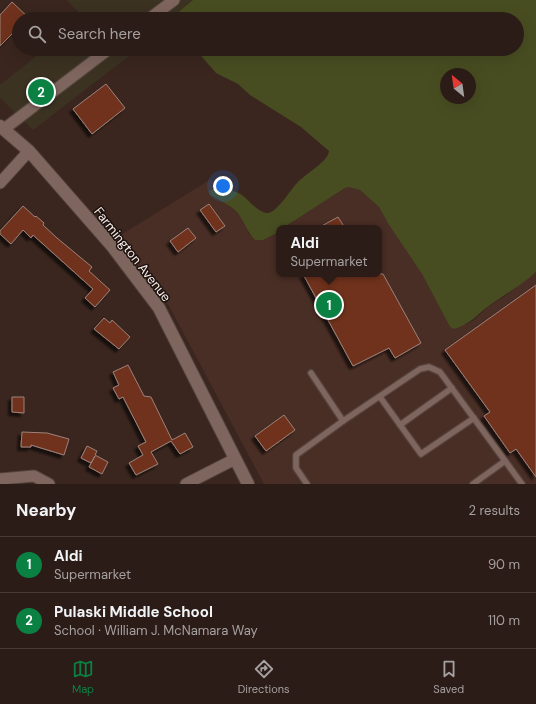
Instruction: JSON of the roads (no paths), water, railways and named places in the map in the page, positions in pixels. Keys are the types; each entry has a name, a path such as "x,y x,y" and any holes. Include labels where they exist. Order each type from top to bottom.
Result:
{"main road":[{"name":"Farmington Avenue","path":"2,127 28,152 112,246 159,308 248,484"}],"street":[{"path":"158,12 174,0"},
{"path":"2,127 99,56"},
{"path":"0,184 28,152"},
{"path":"186,484 235,459"},
{"path":"0,479 34,476 50,484"}],"lane":[{"path":"307,484 296,468 296,455 420,369 429,367 440,372 522,484"},
{"path":"311,373 343,421"},
{"path":"400,425 452,388"},
{"path":"380,397 421,454 474,418"},
{"path":"473,484 505,461"}],"place":[{"name":"Pulaski Middle School","path":"41,92"},
{"name":"Aldi","path":"329,305"}]}
